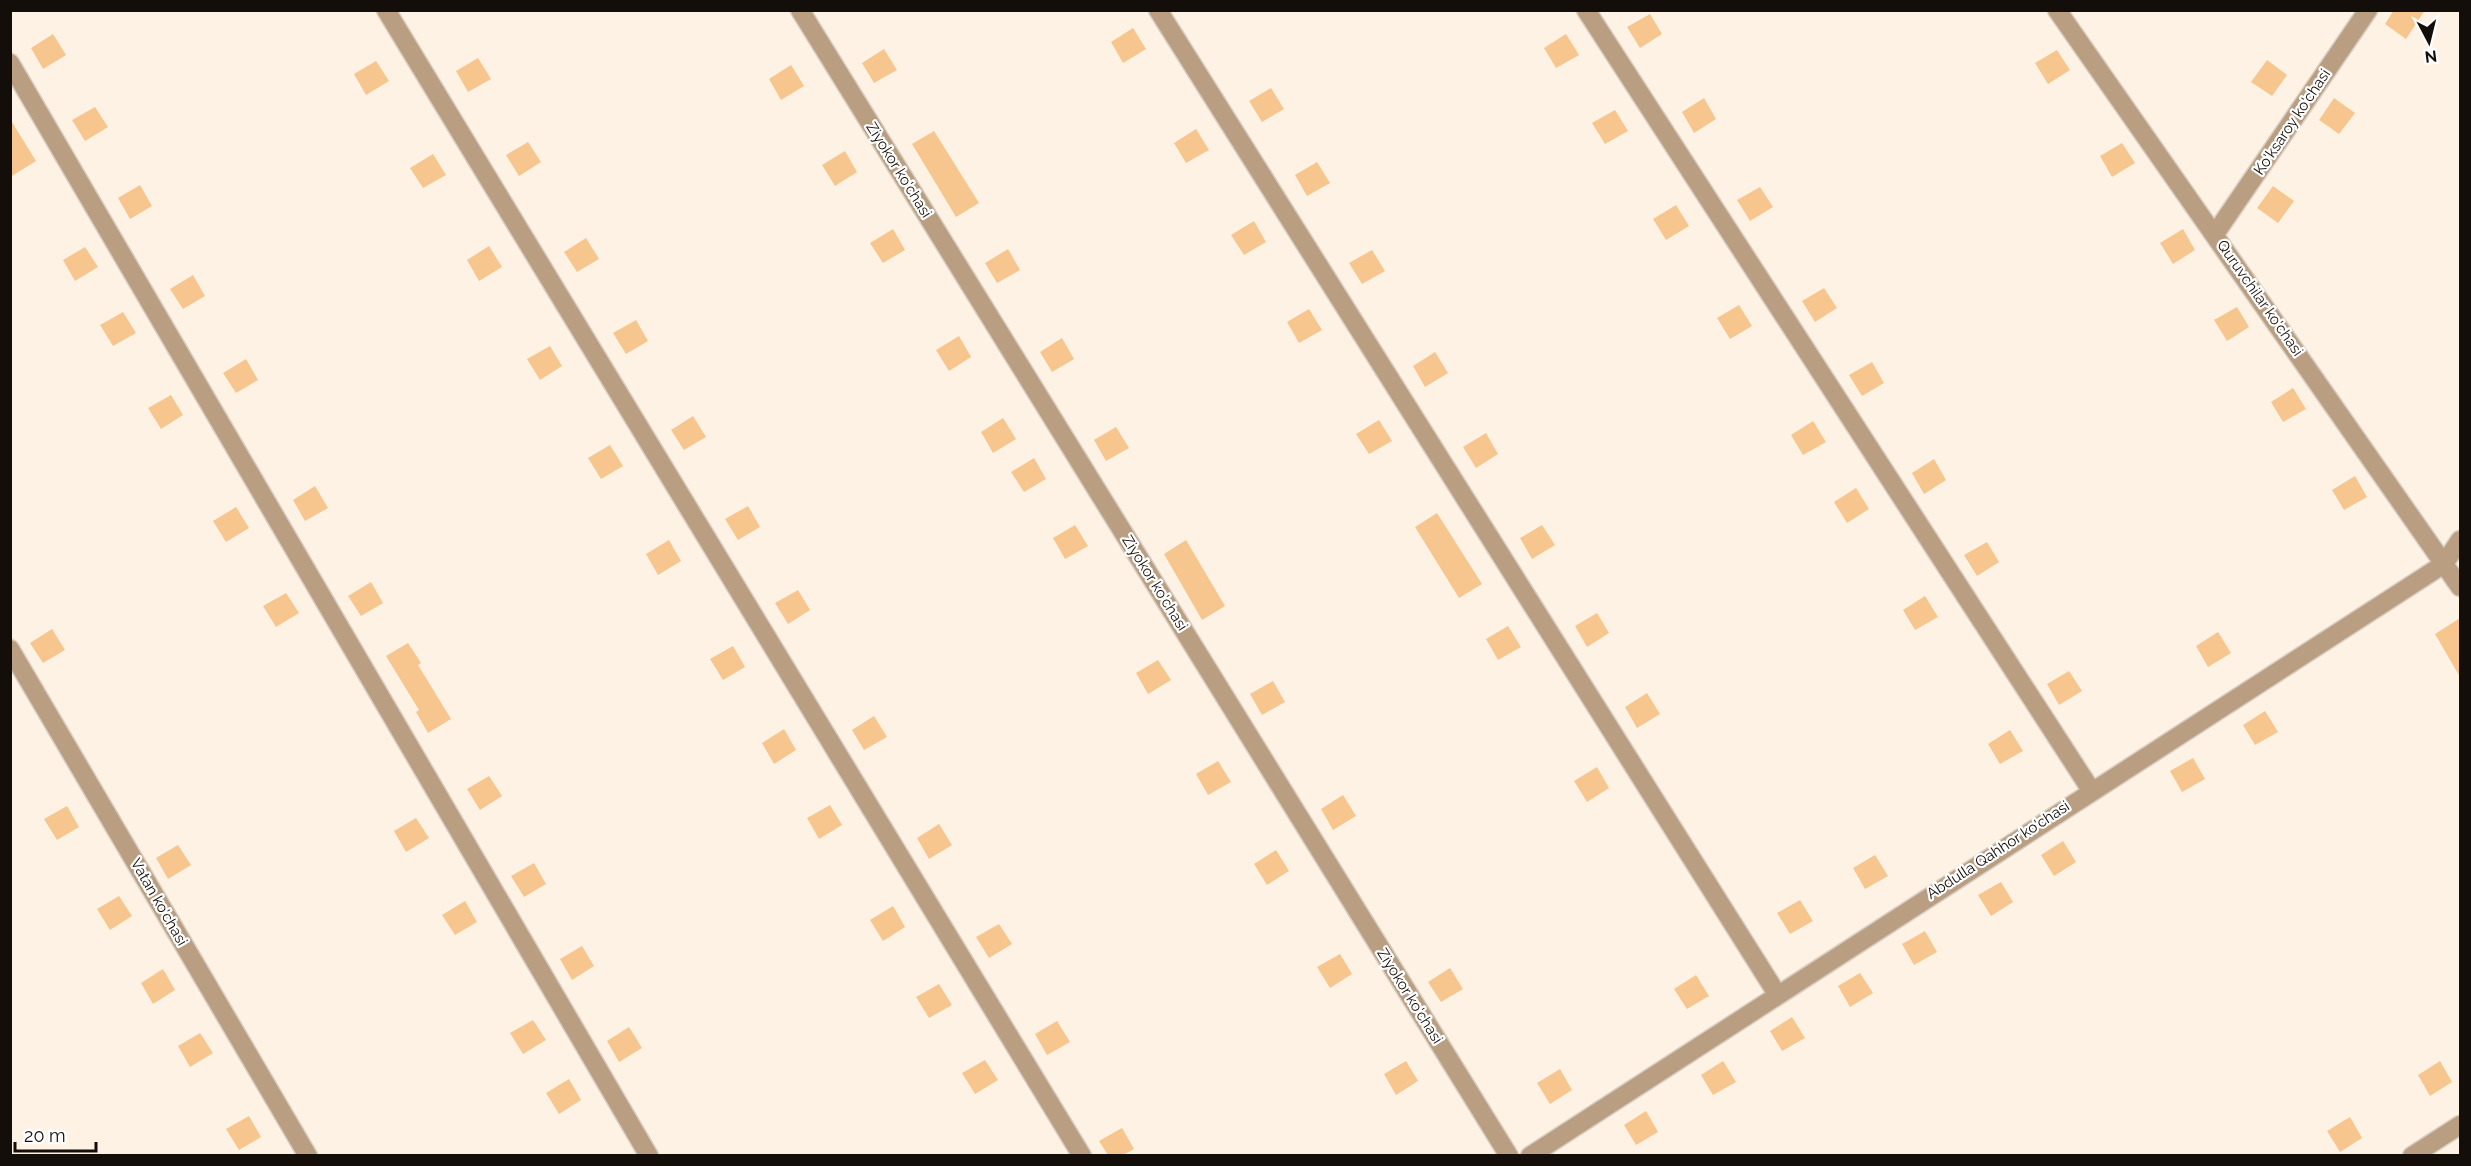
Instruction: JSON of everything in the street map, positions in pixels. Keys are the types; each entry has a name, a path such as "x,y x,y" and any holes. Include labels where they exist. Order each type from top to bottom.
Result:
{"street":[{"path":"386,10 1082,1155"},
{"name":"Ziyokor ko'chasi","path":"800,10 1509,1155"},
{"path":"1158,10 1777,994"},
{"path":"1586,10 2091,790"},
{"name":"Quruvchilar ko'chasi","path":"2057,10 2460,587"},
{"name":"Ko'ksaroy ko'chasi","path":"2215,234 2368,10"},
{"path":"10,63 650,1155"},
{"name":"Abdulla Qahhor ko'chasi","path":"1530,1155 2091,790 2444,564 2460,540"},
{"name":"Vatan ko'chasi","path":"10,649 308,1155"},
{"path":"2412,1155 2460,1125"}],"building":[{"path":"2394,10 2425,10 2406,39 2385,24"},
{"path":"1650,14 1662,34 1640,48 1627,27"},
{"path":"1133,28 1146,49 1123,63 1111,42"},
{"path":"53,34 66,55 43,69 31,48"},
{"path":"1566,34 1579,55 1556,68 1544,48"},
{"path":"884,49 897,70 874,83 862,63"},
{"path":"2057,50 2070,70 2048,84 2035,63"},
{"path":"478,58 491,79 468,92 456,71"},
{"path":"2267,60 2287,75 2272,96 2251,82"},
{"path":"376,61 389,81 366,95 354,74"},
{"path":"791,65 804,86 781,100 769,79"},
{"path":"1271,88 1284,109 1262,122 1249,101"},
{"path":"1704,98 1716,119 1694,133 1682,112"},
{"path":"2334,98 2355,113 2339,134 2319,120"},
{"path":"95,107 108,127 85,141 72,120"},
{"path":"1615,110 1628,131 1605,144 1592,123"},
{"path":"10,119 36,161 10,177"},
{"path":"1196,129 1209,150 1186,163 1174,143"},
{"path":"934,131 979,203 956,217 912,144"},
{"path":"528,142 541,162 519,176 506,155"},
{"path":"2122,143 2135,163 2112,177 2100,156"},
{"path":"845,151 857,172 835,186 822,165"},
{"path":"433,154 446,175 423,188 410,168"},
{"path":"1317,162 1330,183 1307,196 1295,175"},
{"path":"140,185 152,206 130,219 118,198"},
{"path":"2273,186 2294,201 2278,223 2257,208"},
{"path":"1760,187 1773,207 1750,221 1737,200"},
{"path":"1676,205 1689,226 1666,240 1653,219"},
{"path":"1254,221 1266,242 1244,255 1231,235"},
{"path":"893,229 905,250 883,263 870,243"},
{"path":"2183,229 2195,250 2173,264 2160,243"},
{"path":"586,238 599,259 577,272 564,252"},
{"path":"489,246 502,267 479,281 467,260"},
{"path":"85,247 98,267 75,281 63,260"},
{"path":"1008,249 1020,270 997,283 985,263"},
{"path":"1372,250 1385,271 1362,284 1349,263"},
{"path":"193,275 205,296 183,309 170,289"},
{"path":"1824,288 1837,308 1815,322 1802,301"},
{"path":"1739,305 1752,326 1730,339 1717,318"},
{"path":"2237,307 2249,327 2227,341 2214,320"},
{"path":"1309,309 1322,330 1299,343 1287,322"},
{"path":"123,312 136,333 113,346 100,325"},
{"path":"636,320 648,341 626,354 613,333"},
{"path":"959,336 971,357 949,371 936,350"},
{"path":"1062,338 1074,359 1052,372 1040,352"},
{"path":"550,346 562,366 540,380 527,359"},
{"path":"1435,352 1448,373 1425,387 1413,366"},
{"path":"246,359 258,380 236,393 223,373"},
{"path":"1872,362 1884,383 1862,396 1849,375"},
{"path":"2293,388 2306,409 2283,422 2271,402"},
{"path":"171,395 183,415 161,429 148,408"},
{"path":"693,416 706,437 684,450 671,430"},
{"path":"1003,418 1016,439 993,453 981,432"},
{"path":"1379,420 1392,441 1369,454 1356,434"},
{"path":"1813,421 1826,442 1803,455 1791,435"},
{"path":"1116,427 1129,448 1106,461 1094,440"},
{"path":"1486,433 1498,454 1476,468 1463,447"},
{"path":"610,445 623,466 601,479 588,458"},
{"path":"1034,458 1046,479 1024,492 1011,472"},
{"path":"1934,459 1946,480 1924,494 1912,473"},
{"path":"2355,476 2367,497 2344,510 2332,490"},
{"path":"315,486 328,508 305,521 293,500"},
{"path":"1856,488 1869,509 1847,523 1834,502"},
{"path":"748,506 760,527 738,540 725,519"},
{"path":"236,507 249,528 226,542 213,521"},
{"path":"1437,513 1482,584 1459,598 1415,527"},
{"path":"1075,525 1088,546 1065,559 1053,538"},
{"path":"1542,525 1555,545 1532,559 1520,538"},
{"path":"669,540 681,561 658,575 646,554"},
{"path":"1186,540 1225,606 1202,620 1164,554"},
{"path":"1987,542 1999,562 1977,576 1964,555"},
{"path":"371,582 383,603 361,616 348,596"},
{"path":"798,590 810,610 788,624 775,603"},
{"path":"286,593 299,613 276,627 263,606"},
{"path":"1925,596 1938,617 1915,630 1903,610"},
{"path":"1597,613 1609,633 1587,647 1575,626"},
{"path":"2460,618 2460,677 2435,634"},
{"path":"1508,626 1521,647 1498,660 1486,639"},
{"path":"52,629 65,650 43,663 30,643"},
{"path":"2218,632 2231,653 2208,667 2196,646"},
{"path":"408,643 421,663 418,665 451,719 428,733 416,712 419,710 386,656"},
{"path":"733,646 745,667 723,680 710,659"},
{"path":"1158,660 1171,680 1148,694 1136,673"},
{"path":"2069,671 2082,691 2059,705 2047,684"},
{"path":"1273,681 1285,702 1262,715 1250,694"},
{"path":"1647,693 1660,714 1637,728 1625,707"},
{"path":"2265,711 2278,732 2255,745 2243,725"},
{"path":"874,716 887,737 864,750 852,730"},
{"path":"784,729 796,750 774,764 762,743"},
{"path":"2010,730 2023,751 2000,764 1988,744"},
{"path":"2193,758 2205,779 2182,792 2170,771"},
{"path":"1218,761 1231,782 1208,795 1196,774"},
{"path":"1597,767 1609,788 1587,802 1574,781"},
{"path":"489,776 502,796 480,810 467,789"},
{"path":"1343,795 1356,816 1333,830 1321,809"},
{"path":"830,805 842,825 819,839 807,818"},
{"path":"67,806 79,827 57,840 44,819"},
{"path":"416,818 429,838 406,852 394,831"},
{"path":"939,824 952,845 929,859 917,838"},
{"path":"2063,841 2076,862 2054,876 2041,855"},
{"path":"178,845 191,865 168,879 156,858"},
{"path":"1276,850 1289,871 1267,885 1254,864"},
{"path":"1875,855 1888,876 1865,889 1853,868"},
{"path":"534,863 546,884 524,897 511,876"},
{"path":"2001,882 2013,902 1991,916 1978,895"},
{"path":"119,896 132,916 110,930 97,909"},
{"path":"1800,900 1813,921 1790,934 1777,913"},
{"path":"465,901 477,922 455,935 442,915"},
{"path":"893,906 905,927 883,941 870,920"},
{"path":"999,924 1012,944 989,958 976,937"},
{"path":"1925,931 1937,952 1914,965 1902,944"},
{"path":"582,946 594,966 572,980 560,959"},
{"path":"1340,954 1352,974 1330,988 1317,967"},
{"path":"1450,968 1463,989 1441,1002 1428,982"},
{"path":"163,969 175,990 153,1004 141,983"},
{"path":"1860,973 1873,993 1850,1007 1838,986"},
{"path":"1696,975 1709,996 1687,1009 1674,989"},
{"path":"939,984 952,1005 929,1018 916,997"},
{"path":"1792,1017 1805,1038 1782,1051 1770,1031"},
{"path":"533,1020 546,1040 523,1054 510,1033"},
{"path":"1057,1021 1070,1042 1047,1055 1035,1034"},
{"path":"629,1027 642,1048 619,1062 607,1041"},
{"path":"200,1033 213,1053 190,1067 178,1046"},
{"path":"985,1060 998,1080 975,1094 962,1073"},
{"path":"1406,1061 1418,1081 1396,1095 1384,1074"},
{"path":"1723,1061 1736,1082 1713,1095 1701,1075"},
{"path":"2440,1061 2452,1082 2430,1096 2418,1075"},
{"path":"1560,1069 1572,1090 1550,1104 1537,1083"},
{"path":"569,1079 581,1100 559,1114 546,1093"},
{"path":"1646,1111 1658,1132 1636,1145 1624,1125"},
{"path":"249,1116 261,1137 239,1150 226,1129"},
{"path":"2350,1117 2362,1138 2340,1152 2327,1131"},
{"path":"1122,1128 1134,1149 1123,1155 1108,1155 1099,1141"}]}
